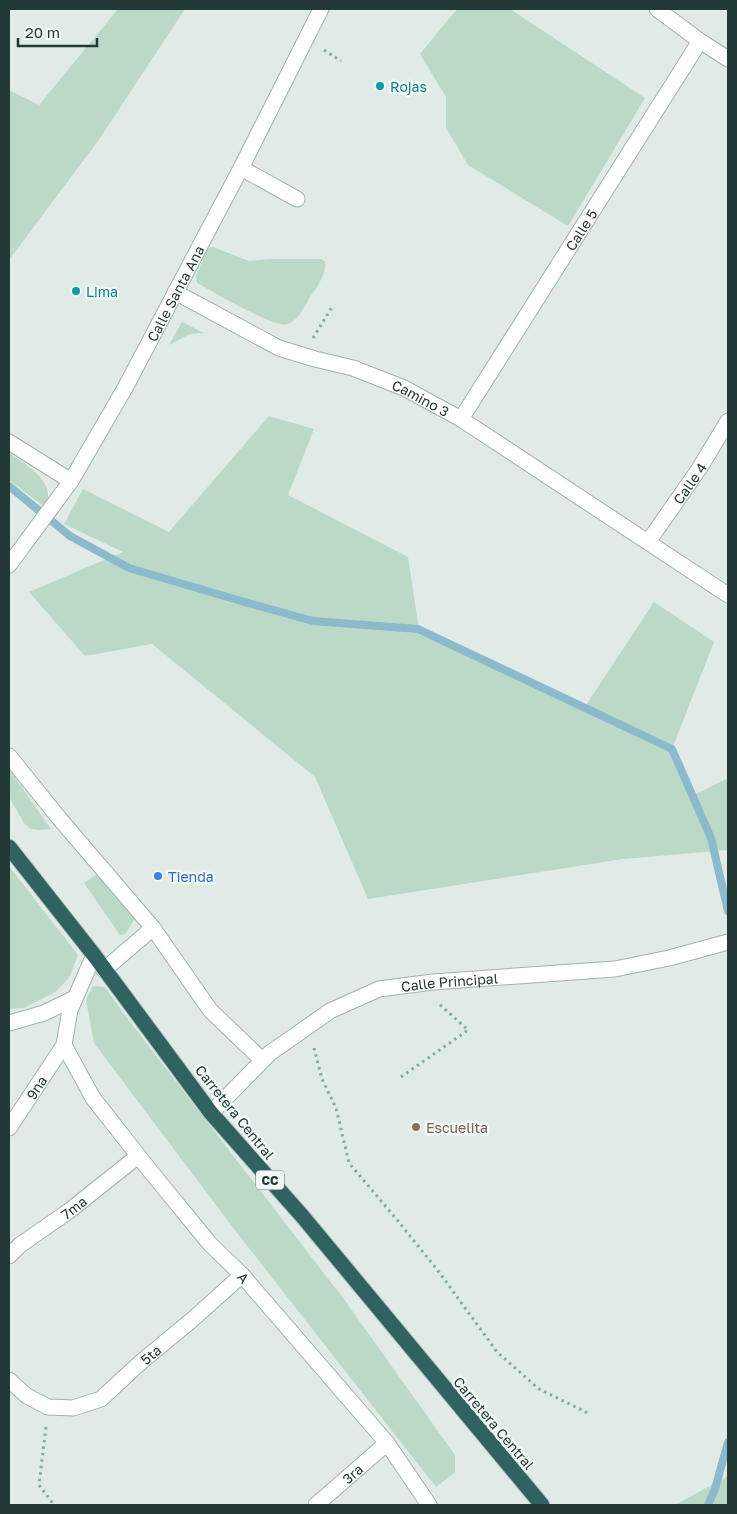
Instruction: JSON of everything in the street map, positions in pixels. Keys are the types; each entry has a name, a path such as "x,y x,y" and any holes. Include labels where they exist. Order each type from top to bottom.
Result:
{"highway":[{"name":"Carretera Central","path":"9,847 94,955 211,1113 303,1218 542,1505"}],"street":[{"name":"Calle Santa Ana","path":"9,565 71,481 124,388 241,168 321,9"},
{"path":"657,9 728,59"},
{"name":"Calle 5","path":"461,419 700,41"},
{"path":"241,168 297,199"},
{"name":"Camino 3","path":"175,292 279,348 353,368 396,385 461,419 728,595"},
{"name":"Calle 4","path":"648,542 699,469 728,421"},
{"path":"9,442 71,481"},
{"path":"9,756 59,818 154,928 210,1010 262,1060"},
{"path":"104,970 154,928"},
{"name":"Calle Principal","path":"211,1113 270,1053 330,1011 379,989 418,984 614,969 669,958 723,944"},
{"path":"64,1045 70,1010 94,955"},
{"path":"9,1023 44,1013 75,998"},
{"name":"9na","path":"9,1128 64,1045"},
{"name":"A","path":"64,1045 93,1098 138,1156 210,1244 242,1275 387,1443 429,1505"},
{"name":"7ma","path":"9,1256 20,1245 69,1210 138,1156"},
{"name":"5ta","path":"48,1407 73,1408 100,1399 242,1275"},
{"path":"9,1380 27,1396 48,1407"},
{"name":"3ra","path":"316,1505 387,1443"}],"path":[{"path":"303,356 332,307"},
{"path":"401,1078 468,1030 418,984"},
{"path":"308,1027 322,1079 336,1108 349,1163 439,1272 497,1352 539,1389 588,1413"},
{"path":"48,1407 39,1485 54,1505"}],"green space":[{"path":"118,9 185,9 98,141 9,260 9,90 39,105"},
{"path":"457,9 510,9 645,98 568,226 468,165 446,128 446,97 420,54"},
{"path":"213,247 249,261 321,259 325,262 323,276 298,316 288,324 281,324 257,315 197,283 196,276 207,249"},
{"path":"182,322 204,333 190,334 169,345"},
{"path":"269,416 314,429 288,495 408,557 419,630 584,708 654,602 714,642 672,749 692,796 728,778 728,850 623,859 368,899 315,777 152,644 85,656 29,592 123,552 64,524 83,489 169,532"},
{"path":"9,453 42,479 48,494 47,502 42,505 9,480"},
{"path":"9,769 51,829 31,829 24,823 9,797"},
{"path":"9,866 78,955 69,978 55,992 24,1008 9,1009"},
{"path":"100,872 136,917 125,934 120,935 84,883"},
{"path":"93,986 105,987 343,1298 455,1455 455,1472 436,1487 234,1229 94,1043 86,1000"},
{"path":"728,1476 728,1505 675,1505"}],"waterway":[{"path":"9,486 70,536 129,568 313,621 418,629 672,749 711,838 728,911"},
{"path":"708,1505 715,1489 728,1442"}],"place":[{"name":"Rojas","path":"380,86"},
{"name":"Lima","path":"76,291"},
{"name":"Tienda","path":"158,876"},
{"name":"Escuelita","path":"416,1127"}]}
